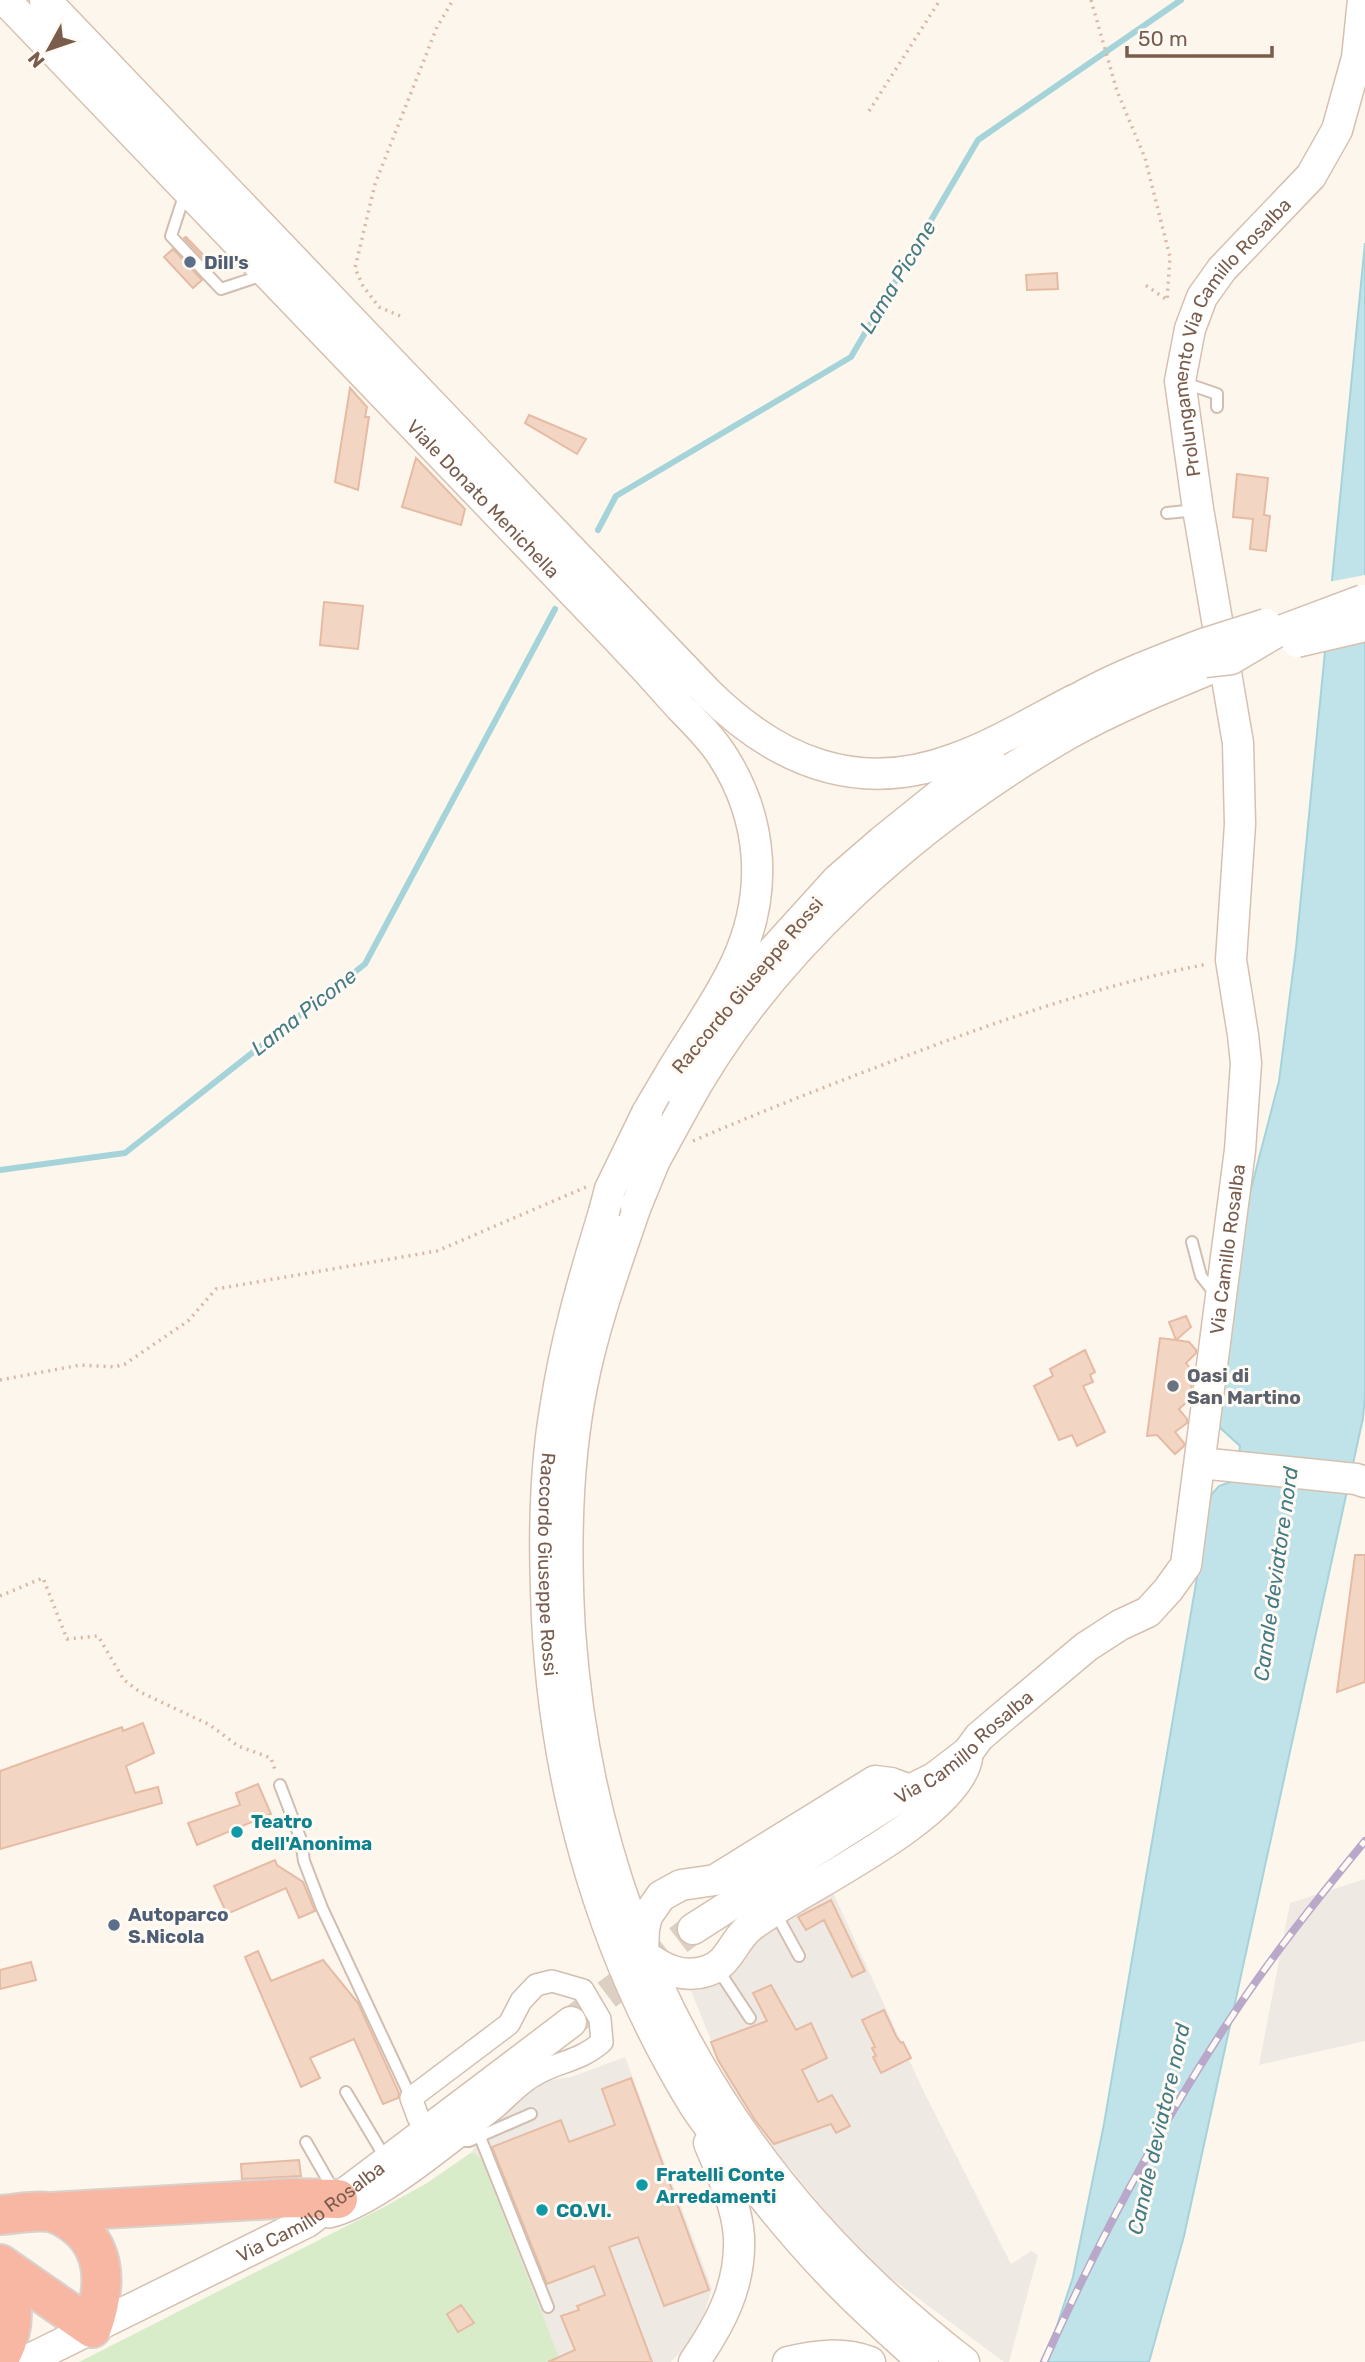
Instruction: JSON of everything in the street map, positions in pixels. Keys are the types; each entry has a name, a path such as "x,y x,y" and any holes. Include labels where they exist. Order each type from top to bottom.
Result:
{"highway":[{"path":"0,2215 291,2199 338,2199"},
{"path":"0,2264 92,2328 102,2295 100,2260 91,2241 80,2228 51,2212"},
{"path":"0,2264 11,2298 14,2319 8,2342 0,2357"}],"main road":[{"name":"Viale Donato Menichella","path":"5,0 186,191 277,271 730,716 762,739 789,755 824,767 865,774 900,773 954,759 1074,700"},
{"name":"Viale Donato Menichella","path":"45,0 277,271 707,735 722,755 744,797 754,828 758,851 758,886 753,916 737,961 673,1069"},
{"name":"Prolungamento Via Camillo Rosalba","path":"1230,693 1198,509 1180,381 1190,329 1202,297 1222,269 1311,176 1337,130 1357,58 1363,0"},
{"path":"964,2362 925,2333 836,2249 797,2206 751,2148 716,2096 684,2040 643,1954 623,1903 589,1780 575,1681 568,1603 570,1472 576,1421 593,1336 636,1206 655,1160 683,1109 726,1040 795,953 830,916 917,838 998,778 1072,732 1211,659 1275,633 1364,608"},
{"name":"Raccordo Giuseppe Rossi","path":"923,2362 840,2284 796,2236 747,2177 695,2107 630,1984 604,1918 579,1838 563,1767 552,1695 544,1542 546,1486 554,1411 568,1336 610,1189 673,1069 751,974 837,880 995,751 1074,700 1159,661 1211,659"},
{"name":"Via Camillo Rosalba","path":"693,1929 910,1790 934,1778 968,1752 999,1720 1086,1647 1120,1625 1147,1612 1168,1590 1186,1565 1240,1150 1245,1063 1231,960 1240,786 1238,743 1230,693"},
{"path":"546,1486 576,1421 568,1336"},
{"path":"1200,1463 1361,1481"},
{"path":"643,1954 659,1967 676,1972 694,1974 717,1968 742,1934 774,1910 903,1831 948,1793 966,1765 968,1752"},
{"path":"643,1954 644,1929 648,1916 654,1904 671,1889 715,1880 874,1781 891,1783 910,1790"},
{"name":"Via Camillo Rosalba","path":"24,2362 307,2221 387,2161 439,2136 571,2022"},
{"path":"695,2107 730,2196 739,2235 736,2278 717,2330 695,2362"},
{"path":"788,2362 809,2357 851,2355 870,2362"}],"street":[{"path":"307,2221 337,2215 363,2203 439,2136 535,2075 590,2052 601,2042 600,2019 583,1990 552,1981 536,1985 521,2001 509,2024 411,2098 418,2118 439,2136"}],"lane":[{"path":"186,191 171,236 222,289 277,271"},
{"path":"1180,381 1217,394 1217,407"},
{"path":"1167,513 1198,509"},
{"path":"1192,1242 1201,1276 1220,1300"},
{"path":"280,1785 301,1840 304,1861 322,1908 411,2098"},
{"path":"774,1910 799,1956"},
{"path":"717,1968 750,2018"},
{"path":"346,2092 387,2161"},
{"path":"439,2136 469,2141 531,2114"},
{"path":"480,2137 548,2307"},
{"path":"306,2142 338,2199"}],"path":[{"path":"400,316 379,307 363,286 355,268 375,184 437,27 453,0"},
{"path":"869,111 940,0"},
{"path":"1091,0 1117,90 1145,158 1170,257 1167,300 1144,284"},
{"path":"690,1142 792,1098 1016,1015 1133,980 1231,960"},
{"path":"0,1380 80,1365 115,1367 125,1364 188,1321 216,1289 437,1251 589,1186"},
{"path":"0,1596 43,1578 67,1639 98,1636 124,1680 140,1692 210,1725 238,1746 271,1758 280,1785"}],"shaded area":[{"path":"1365,1879 1365,2041 1259,2065 1290,1903"},
{"path":"831,1888 922,2088 1011,2264 1031,2251 1038,2255 1009,2362 1004,2362 884,2273 832,2219 772,2147 728,2082 687,1981 742,1950"},
{"path":"625,2057 712,2289 698,2332 671,2362 561,2362 481,2158 472,2152 483,2129 545,2081 571,2077"}],"green space":[{"path":"472,2152 481,2158 561,2362 79,2362 384,2207 427,2183"}],"water":[{"name":"Canale deviatore nord","path":"1365,243 1363,1418 1184,2236 1149,2362 1045,2362 1073,2277 1104,2124 1211,1495 1219,1486 1236,1480 1240,1446 1217,1425 1243,1220 1279,1081 1296,948"}],"pier":[{"path":"1365,575 1365,642 1321,651 1328,582"}],"building":[{"path":"184,238 215,267 213,269"},
{"path":"173,249 202,280 193,288 164,257"},
{"path":"1057,273 1058,289 1027,290 1026,275"},
{"path":"350,388 367,407 365,417 369,417 358,490 335,482"},
{"path":"529,415 586,439 577,454 525,423"},
{"path":"416,458 465,509 461,525 402,507"},
{"path":"1237,474 1268,478 1264,515 1270,516 1266,551 1250,549 1253,519 1233,517"},
{"path":"324,602 363,606 358,649 320,645"},
{"path":"1186,1316 1191,1327 1176,1340 1169,1322"},
{"name":"Oasi di San Martino","path":"1160,1338 1189,1342 1196,1353 1186,1363 1193,1372 1190,1399 1179,1409 1187,1423 1175,1432 1184,1446 1175,1454 1157,1435 1147,1436"},
{"path":"1085,1350 1095,1372 1090,1375 1093,1382 1083,1386 1105,1432 1077,1446 1072,1435 1059,1440 1034,1386 1053,1376 1050,1369"},
{"path":"1355,1555 1365,1555 1365,1682 1337,1692"},
{"path":"143,1723 154,1753 126,1766 135,1793 158,1787 162,1803 0,1849 0,1771 122,1727 123,1731"},
{"path":"258,1784 271,1814 197,1845 188,1823 240,1805 236,1793"},
{"path":"275,1860 277,1865 303,1882 315,1911 299,1918 286,1888 227,1914 214,1886"},
{"path":"831,1900 865,1971 852,1977 824,1920 806,1930 798,1917"},
{"path":"258,1951 271,1981 323,1960 358,2003 399,2093 398,2098 383,2104 354,2039 310,2058 320,2078 301,2087 245,1957"},
{"path":"31,1962 36,1980 0,1989 0,1970"},
{"path":"771,1985 796,2030 811,2023 827,2058 802,2070 818,2102 832,2095 850,2126 836,2133 831,2124 774,2144 755,2120 718,2060 711,2042 767,2021 753,1993"},
{"path":"884,2010 896,2036 903,2042 911,2058 881,2073 873,2057 876,2056 872,2048 875,2047 862,2020"},
{"path":"631,2078 709,2290 664,2306 638,2237 609,2247 652,2362 548,2362 575,2350 561,2316 579,2310 577,2306 605,2295 594,2266 547,2284 492,2147 561,2120 569,2142 615,2125 602,2089"},
{"path":"299,2160 301,2176 242,2179 241,2164"},
{"path":"461,2305 474,2323 458,2332 447,2314"}],"waterway":[{"name":"Lama Picone","path":"598,530 616,496 851,357 978,140 1181,0"},
{"name":"Lama Picone","path":"0,1170 125,1153 365,964 555,609"}],"tunnel":[{"path":"571,2022 693,1929"}],"railway":[{"path":"1044,2362 1126,2194 1196,2073 1272,1959 1365,1841"}],"place":[{"name":"Dill's","path":"190,262"},
{"name":"Oasi di San Martino","path":"1173,1386"},
{"name":"Teatro dell'Anonima","path":"237,1832"},
{"name":"Autoparco S.Nicola","path":"114,1925"},
{"name":"Fratelli Conte Arredamenti","path":"642,2185"},
{"name":"CO.VI.","path":"542,2210"}]}
